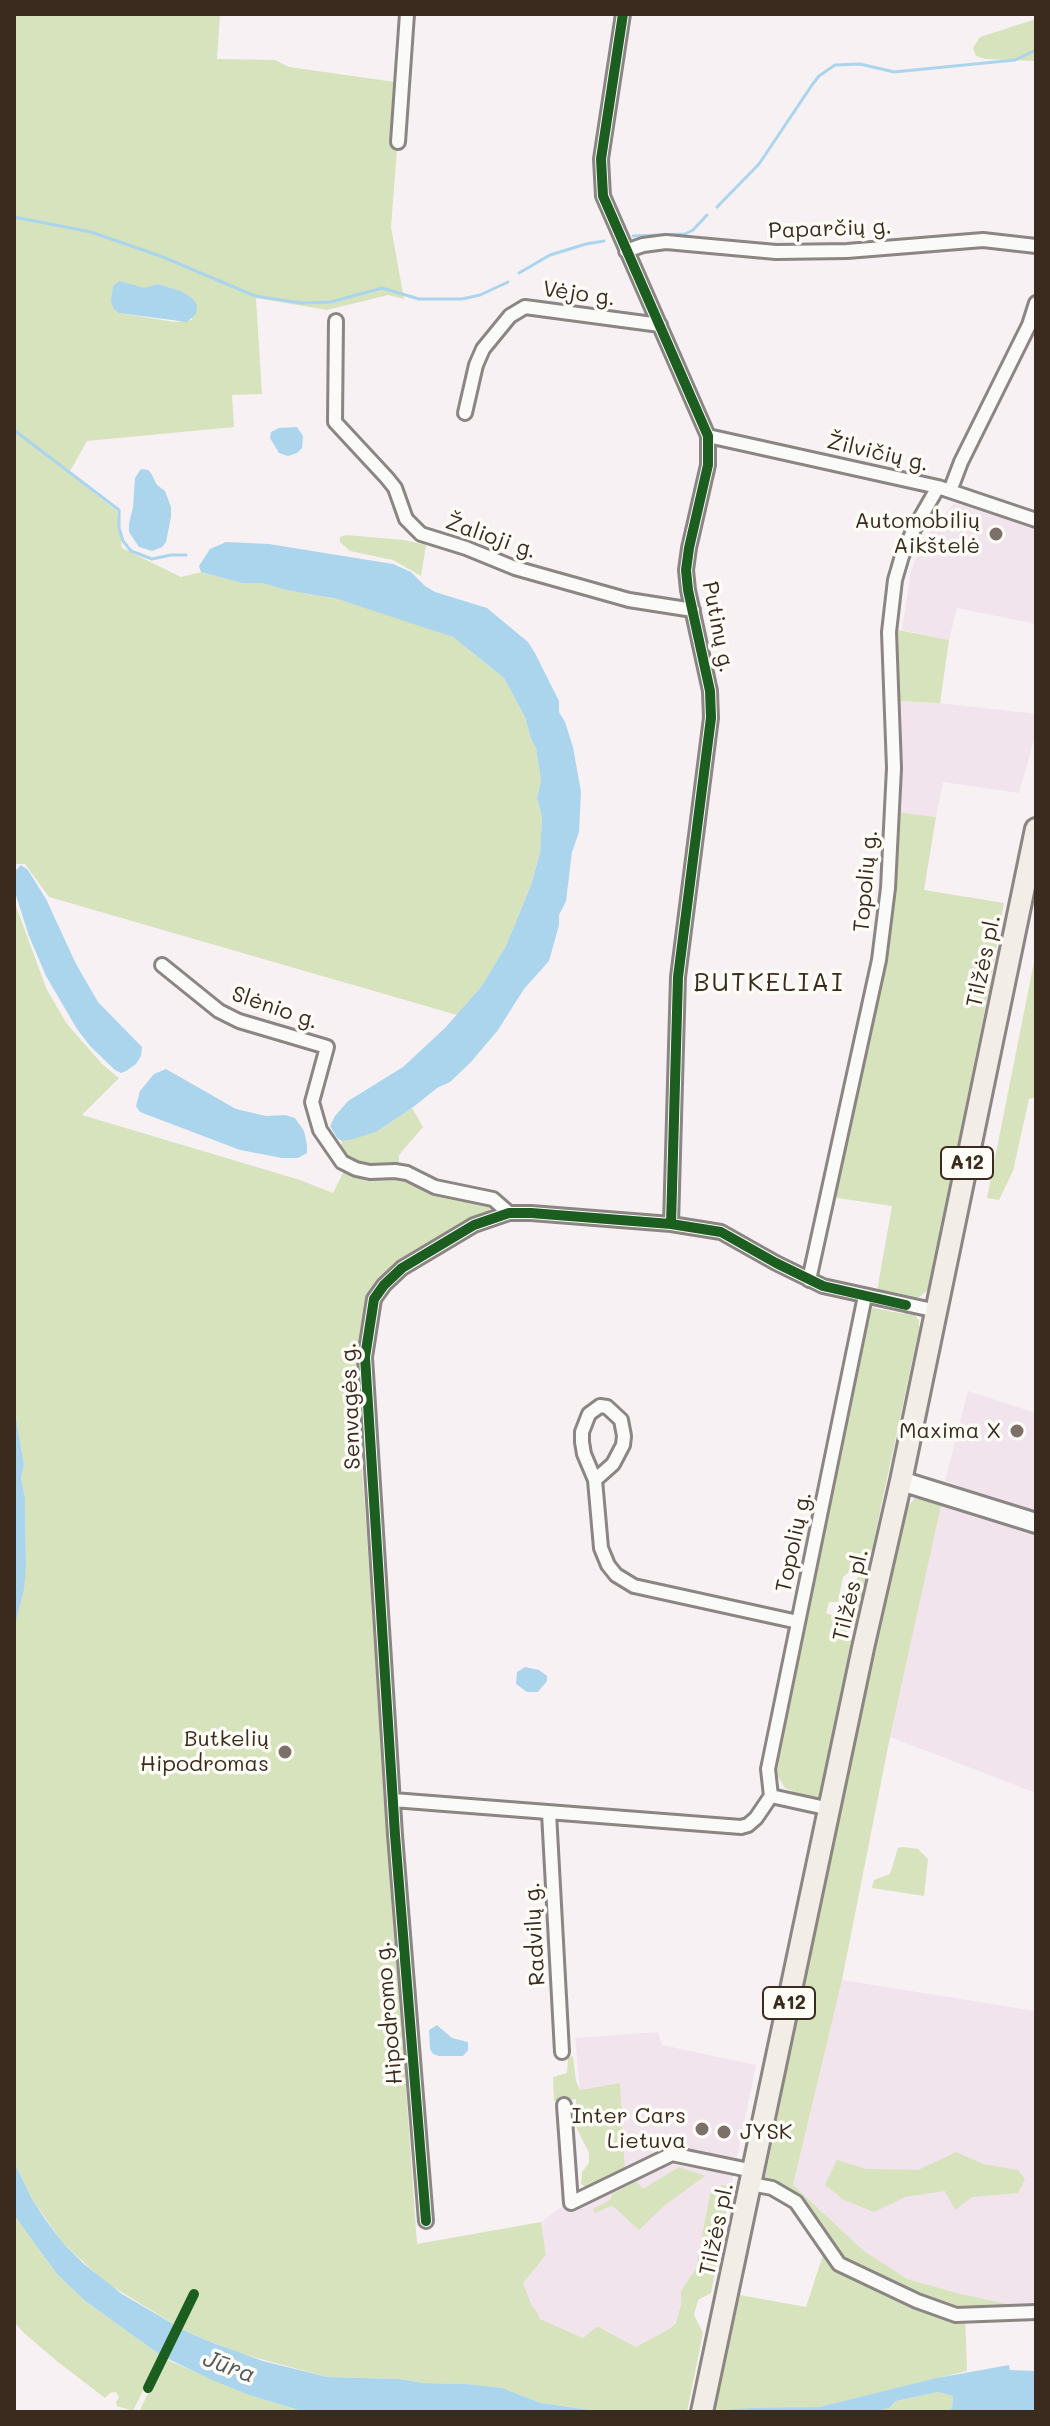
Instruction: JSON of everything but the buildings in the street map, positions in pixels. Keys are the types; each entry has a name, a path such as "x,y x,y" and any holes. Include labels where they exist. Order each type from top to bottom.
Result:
{"highway":[{"name":"Tilžės pl.","path":"702,2412 1034,852 1036,829"}],"main road":[{"path":"901,1481 1036,1523"}],"street":[{"path":"398,142 407,14"},
{"name":"Putinų g.","path":"623,14 605,125 600,178 606,205 708,436 708,465 686,570 706,671 711,718 678,977 671,1224"},
{"name":"Paparčių g.","path":"626,251 666,242 776,252 847,251 983,240 1036,246"},
{"name":"Topolių g.","path":"809,1280 879,960 887,902 894,768 889,632 895,580 914,529 961,462 1029,325 1036,303"},
{"name":"Vėjo g.","path":"465,413 476,365 483,349 510,316 525,307 660,325"},
{"name":"Žalioji g.","path":"336,321 335,422 395,488 406,519 421,534 515,568 629,600 693,610"},
{"name":"Žilvičių g.","path":"708,436 944,489 1036,520"},
{"name":"Slėnio g.","path":"162,965 229,1016 327,1047 312,1102 320,1130 342,1162 370,1172 407,1173 435,1187 493,1199 509,1213"},
{"name":"Senvagės g.","path":"393,1800 366,1366 374,1299 402,1268 474,1225 509,1213 671,1224 721,1232 823,1286 937,1311"},
{"name":"Topolių g.","path":"771,1796 768,1769 865,1296"},
{"path":"595,1480 613,1464 624,1436 621,1420 607,1407 600,1406 589,1414 582,1432 584,1454 595,1480 601,1548 608,1565 625,1581 647,1589 798,1622"},
{"path":"393,1800 741,1827 756,1818 771,1796 830,1809"},
{"name":"Hipodromo g.","path":"393,1800 426,2221"},
{"name":"Radvilų g.","path":"549,1813 562,2052"},
{"path":"564,2105 571,2203 672,2154 753,2178 796,2202 834,2258 846,2269 917,2301 956,2315 1036,2312"}],"shaded area":[{"path":"954,503 1036,529 1036,624 957,608 949,640 902,630 911,571 924,539"},
{"path":"896,701 1036,714 1036,733 1019,793 943,782 936,817 896,812"},
{"path":"968,1391 1036,1413 1036,1513 945,1481"},
{"path":"941,1504 1036,1534 1036,1793 890,1737"},
{"path":"842,1980 1036,2011 1036,2305 1022,2307 907,2279 864,2251 793,2185"},
{"path":"658,2032 662,2045 756,2065 731,2187 722,2185 710,2194 696,2268 681,2291 676,2322 636,2347 604,2329 595,2328 583,2338 540,2319 523,2283 546,2255 541,2222 588,2188 625,2169 620,2083 580,2090 575,2038"}],"green space":[{"path":"14,14 220,14 217,59 275,60 289,67 402,83 391,227 404,299 388,295 327,310 256,298 262,394 232,395 234,427 87,441 69,473 117,511 122,548 181,577 201,572 242,583 262,583 338,599 396,616 453,637 504,678 525,717 536,748 541,781 537,798 542,817 540,853 531,885 506,946 481,987 457,1015 49,897 25,864 16,864 14,869","holes":["120,281 144,289 158,284 192,298 192,320 175,322 119,313"]},
{"path":"1036,19 1036,61 976,56 973,48 980,37"},
{"path":"346,535 426,545 421,576 393,560 350,551 340,542 340,537"},
{"path":"893,629 949,640 940,703 896,701"},
{"path":"896,812 936,817 924,890 1004,903 928,1290 911,1299 877,1291 892,1206 831,1197 887,942"},
{"path":"14,901 47,990 67,1024 103,1065 119,1078 82,1115 300,1180 333,1193 350,1159 341,1147 342,1141 376,1132 412,1108 423,1127 399,1155 398,1177 490,1205 489,1211 419,1249 384,1277 370,1299 364,1317 361,1348 362,1410 358,1411 417,2244 541,2222 546,2255 523,2283 540,2319 583,2338 599,2327 636,2347 676,2323 681,2291 696,2268 710,2194 722,2185 731,2187 711,2293 698,2300 694,2315 703,2333 687,2412 605,2412 541,2403 502,2388 400,2379 327,2377 239,2353 187,2332 105,2282 63,2243 32,2199 14,2162 14,1629 26,1566 25,1497 21,1478 24,1465 14,1406"},
{"path":"1036,952 1036,1097 1029,1099 1013,1171 999,1200 987,1198"},
{"path":"869,1307 904,1314 906,1309 919,1320 919,1329 872,1549 843,1577 838,1602 829,1602 826,1613 834,1616 854,1640 821,1799 814,1800 785,1788 774,1770"},
{"path":"915,1498 942,1501 890,1737 842,1980 793,2185 864,2251 907,2279 1022,2307 965,2311 967,2371 819,2407 715,2411 740,2295 806,2307 823,2255 795,2208 762,2193 900,1515"},
{"path":"867,1567 856,1627 849,1614 858,1575"},
{"path":"898,1848 918,1849 928,1859 924,1896 872,1888 874,1880 890,1874"},
{"path":"573,2056 580,2090 620,2083 625,2169 588,2188 581,2184 582,2172 589,2163 589,2153 576,2127 576,2099 554,2101 553,2077 567,2073 568,2058"},
{"path":"956,2152 983,2164 1018,2170 1025,2179 1018,2193 972,2197 955,2210 945,2191 905,2197 874,2212 844,2200 825,2185 837,2160 866,2169 918,2170"},
{"path":"679,2167 705,2176 665,2205 639,2230 614,2207 595,2213 593,2209 610,2200 612,2194 636,2181 643,2189"},
{"path":"14,2215 57,2274 84,2300 160,2355 133,2411 117,2406 119,2397 116,2392 105,2398 58,2362 14,2322"},
{"path":"165,2359 249,2395 305,2412 139,2412"},
{"path":"938,2392 953,2396 952,2408 946,2412 876,2412 896,2401"}],"water":[{"path":"120,281 144,288 158,284 181,291 197,305 196,314 187,322 119,313 111,302 113,286"},
{"path":"297,427 303,436 302,448 288,456 279,453 270,438 271,432 279,428"},
{"path":"141,469 151,473 157,485 165,491 171,507 166,542 152,551 139,547 129,532 135,478"},
{"path":"226,542 269,544 393,564 411,572 435,592 487,608 528,642 535,653 559,701 559,712 573,747 581,792 579,832 572,852 566,901 559,915 549,961 524,989 498,1030 450,1082 376,1132 353,1139 342,1141 337,1138 330,1126 335,1116 348,1101 403,1067 445,1028 481,987 506,946 531,885 540,853 542,817 537,798 541,781 536,748 525,717 504,678 453,637 338,599 262,583 242,583 201,572 199,566 210,549"},
{"path":"21,865 28,870 46,899 76,964 98,1002 142,1047 136,1064 126,1071 121,1073 115,1070 90,1046 46,976 14,889 16,870"},
{"path":"166,1069 236,1109 295,1118 304,1131 307,1153 298,1158 282,1158 240,1150 140,1112 136,1106 140,1091 154,1074"},
{"path":"14,1406 24,1465 21,1478 25,1497 26,1566 14,1629"},
{"path":"525,1667 539,1670 547,1676 547,1681 538,1692 527,1692 516,1684 517,1672"},
{"path":"437,2025 452,2038 468,2042 468,2050 463,2056 433,2054 429,2030"},
{"name":"Jūra","path":"14,2162 45,2219 84,2264 122,2294 187,2332 263,2361 327,2377 400,2379 502,2388 541,2403 605,2412 305,2412 210,2379 160,2355 84,2300 57,2274 14,2215"},
{"path":"1009,2365 1010,2370 1036,2371 1036,2412 946,2412 952,2408 953,2396 938,2392 896,2401 876,2412 702,2412 819,2407 937,2378"}],"waterway":[{"path":"717,207 759,164 819,76 835,65 860,64 894,72 1015,60 1036,50"},
{"path":"633,236 685,234 707,215"},
{"path":"14,217 91,232 163,257 255,296 302,303 331,302 382,288 419,299 462,299 480,295 508,282"},
{"path":"519,273 550,255 604,241"},
{"path":"14,430 119,510 119,528 123,541 131,551 152,559 186,555"}],"cycle path":[{"path":"623,14 601,159 603,196 708,436 708,465 686,570 710,691 711,718 678,977 671,1224"},
{"path":"426,2221 395,1835 365,1357 374,1299 402,1268 474,1225 509,1213 531,1213 671,1224 721,1232 823,1286 906,1305"},
{"path":"148,2388 194,2294"}],"place":[{"name":"Automobilių Aikštelė","path":"996,534"},
{"name":"Maxima X","path":"1017,1431"},
{"name":"Butkelių Hipodromas","path":"285,1752"},
{"name":"Inter Cars Lietuva","path":"702,2129"},
{"name":"JYSK","path":"724,2132"}],"district":[{"name":"BUTKELIAI","path":"769,983"}]}
